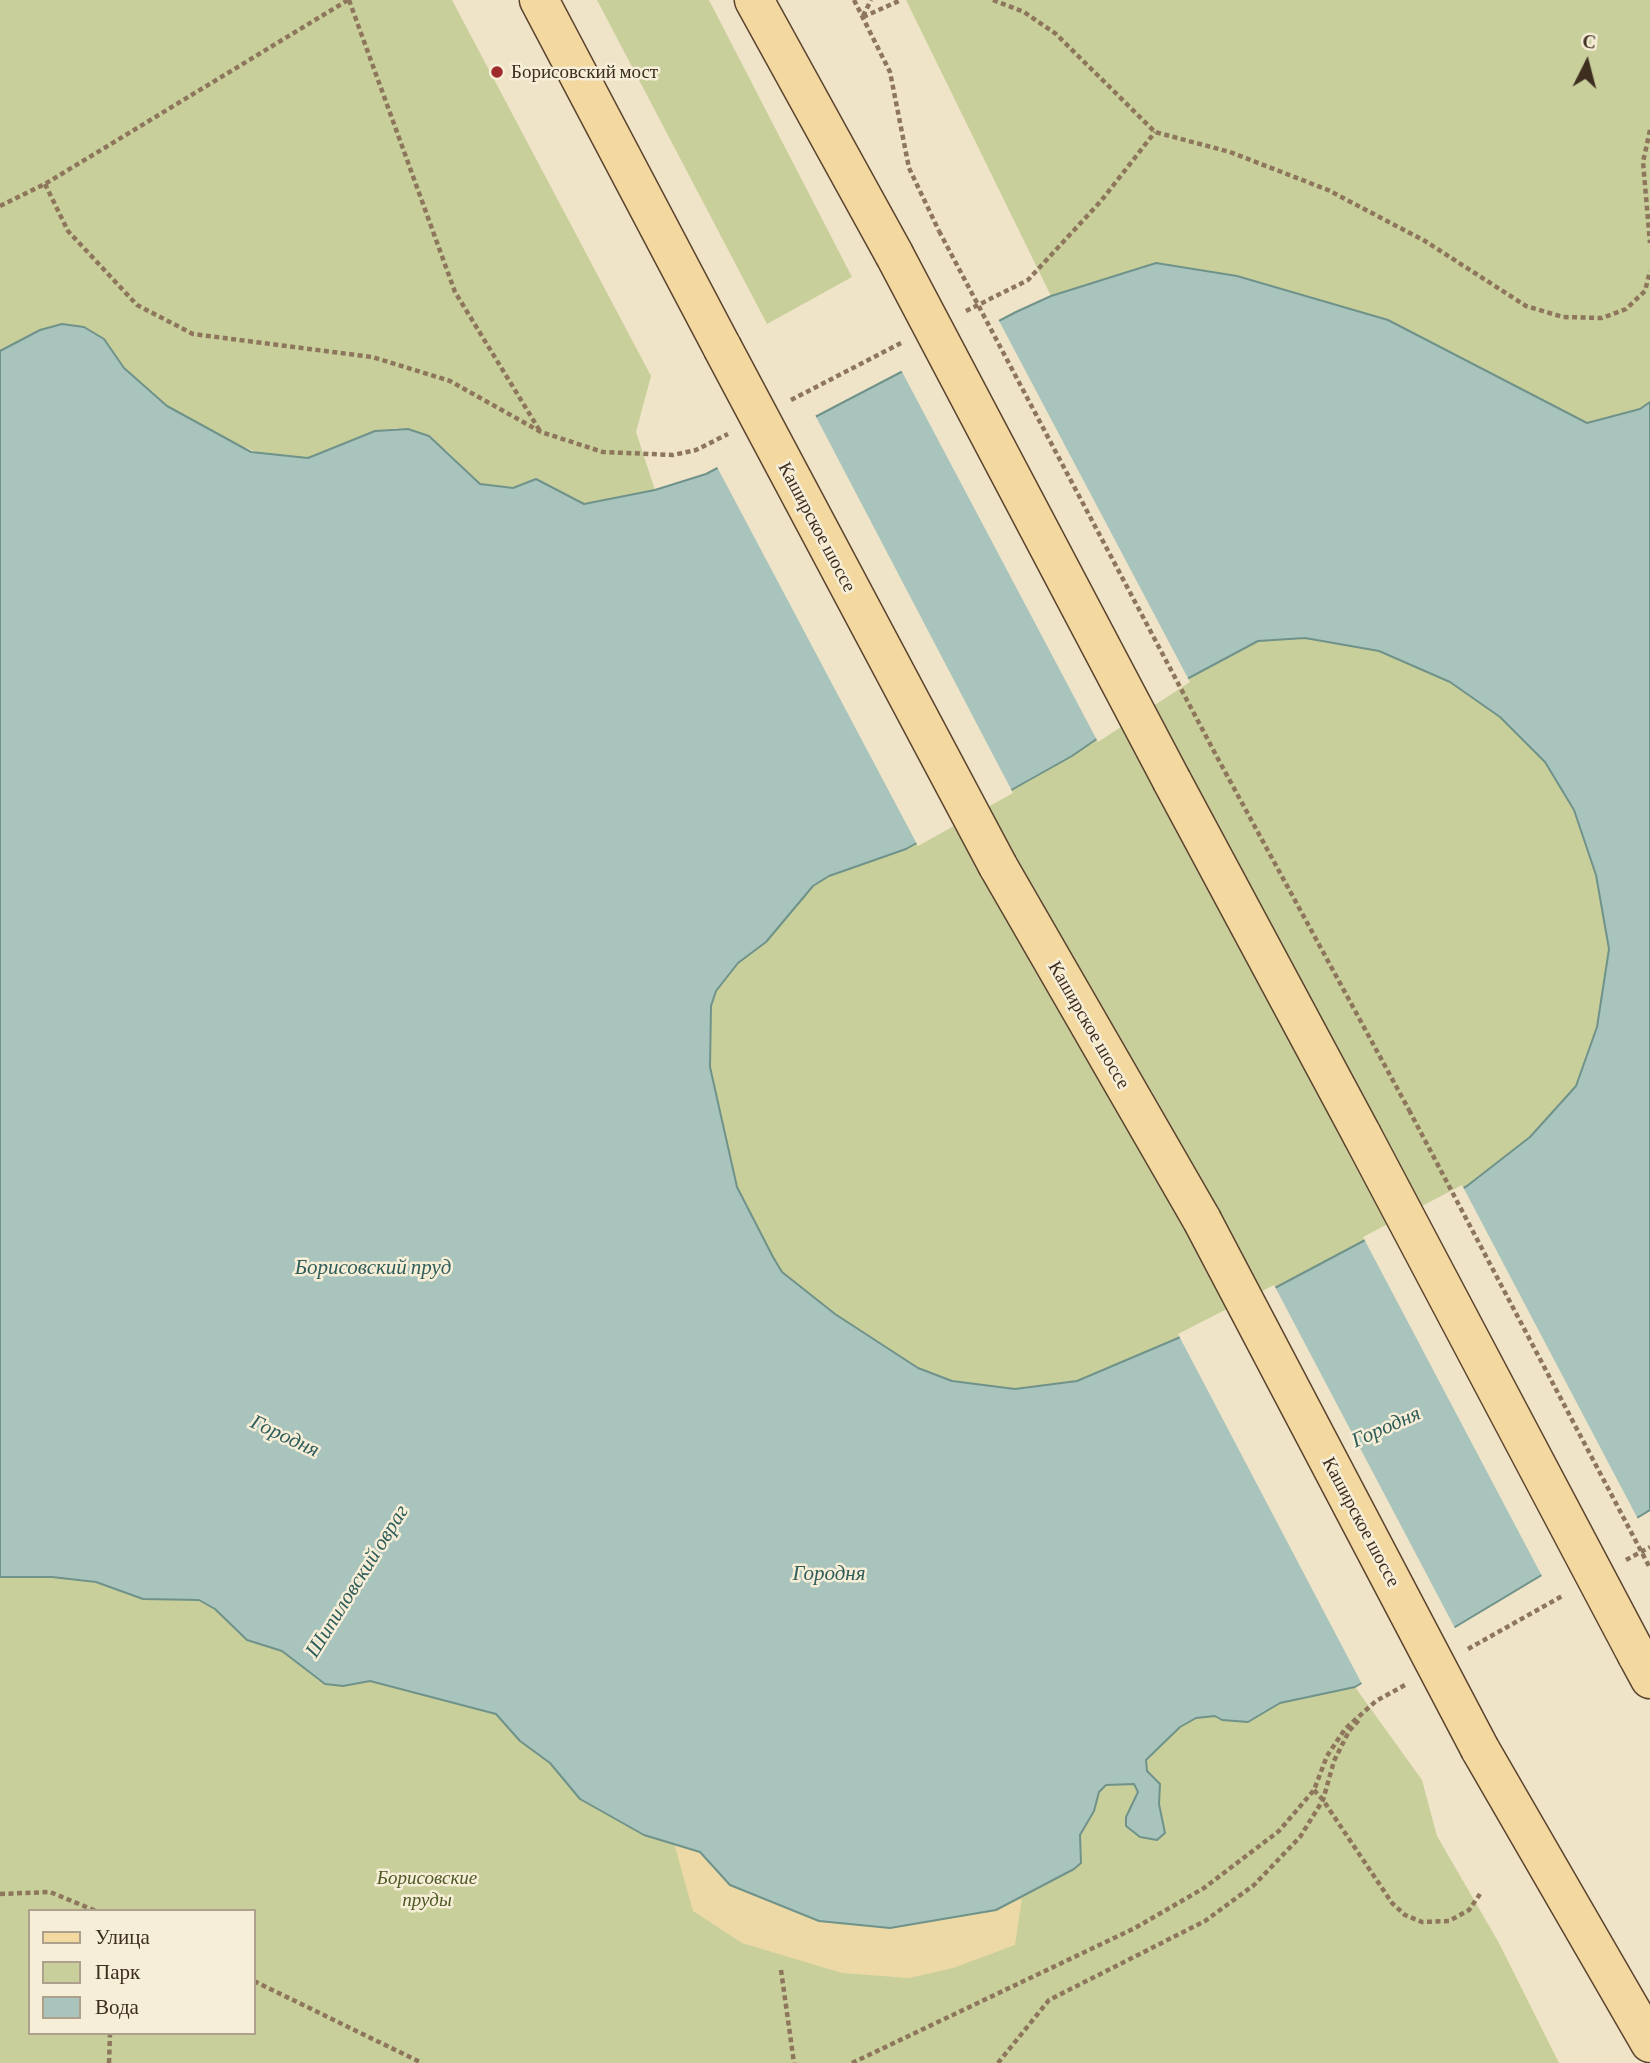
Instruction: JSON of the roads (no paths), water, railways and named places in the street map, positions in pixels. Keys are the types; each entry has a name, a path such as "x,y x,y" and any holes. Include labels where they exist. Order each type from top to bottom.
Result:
{"main road":[{"name":"Каширское шоссе","path":"539,0 998,866 1202,1220 1480,1749 1650,2043"},
{"path":"754,0 894,254 1644,1667"}],"water":[{"name":"Борисовский пруд","path":"1156,263 1237,276 1388,320 1587,423 1640,409 1650,402 1650,1510 1355,1687 1280,1703 1248,1722 1222,1720 1215,1716 1196,1718 1180,1727 1146,1760 1147,1771 1160,1784 1159,1804 1165,1833 1157,1840 1140,1837 1126,1826 1126,1817 1138,1792 1134,1784 1106,1785 1099,1792 1094,1811 1080,1835 1081,1863 1074,1869 996,1910 890,1928 819,1921 730,1885 700,1852 644,1835 580,1799 550,1763 520,1741 496,1714 370,1681 343,1686 325,1684 282,1651 247,1640 215,1609 199,1600 143,1599 96,1582 52,1577 0,1577 0,351 40,330 62,324 84,327 104,339 124,368 167,406 251,452 308,458 375,431 408,429 429,436 480,484 513,488 536,479 584,504 655,490 706,474 1051,296","holes":["1305,638 1379,651 1450,682 1500,717 1545,762 1574,810 1596,875 1609,949 1597,1027 1576,1086 1530,1137 1467,1186 1190,1333 1077,1381 1015,1389 952,1381 918,1368 835,1314 782,1272 737,1187 710,1067 711,1006 716,991 738,963 766,942 813,886 829,876 906,849 1072,756 1172,687 1258,641"]}],"place":[{"name":"Борисовский мост","path":"497,72"}],"water label":[{"name":"Городня","path":"1386,1427"},
{"name":"Городня","path":"285,1436"},
{"name":"Городня","path":"829,1574"},
{"name":"Шипиловский овраг","path":"357,1581"}],"park label":[{"name":"Борисовские пруды","path":"427,1889"}]}
